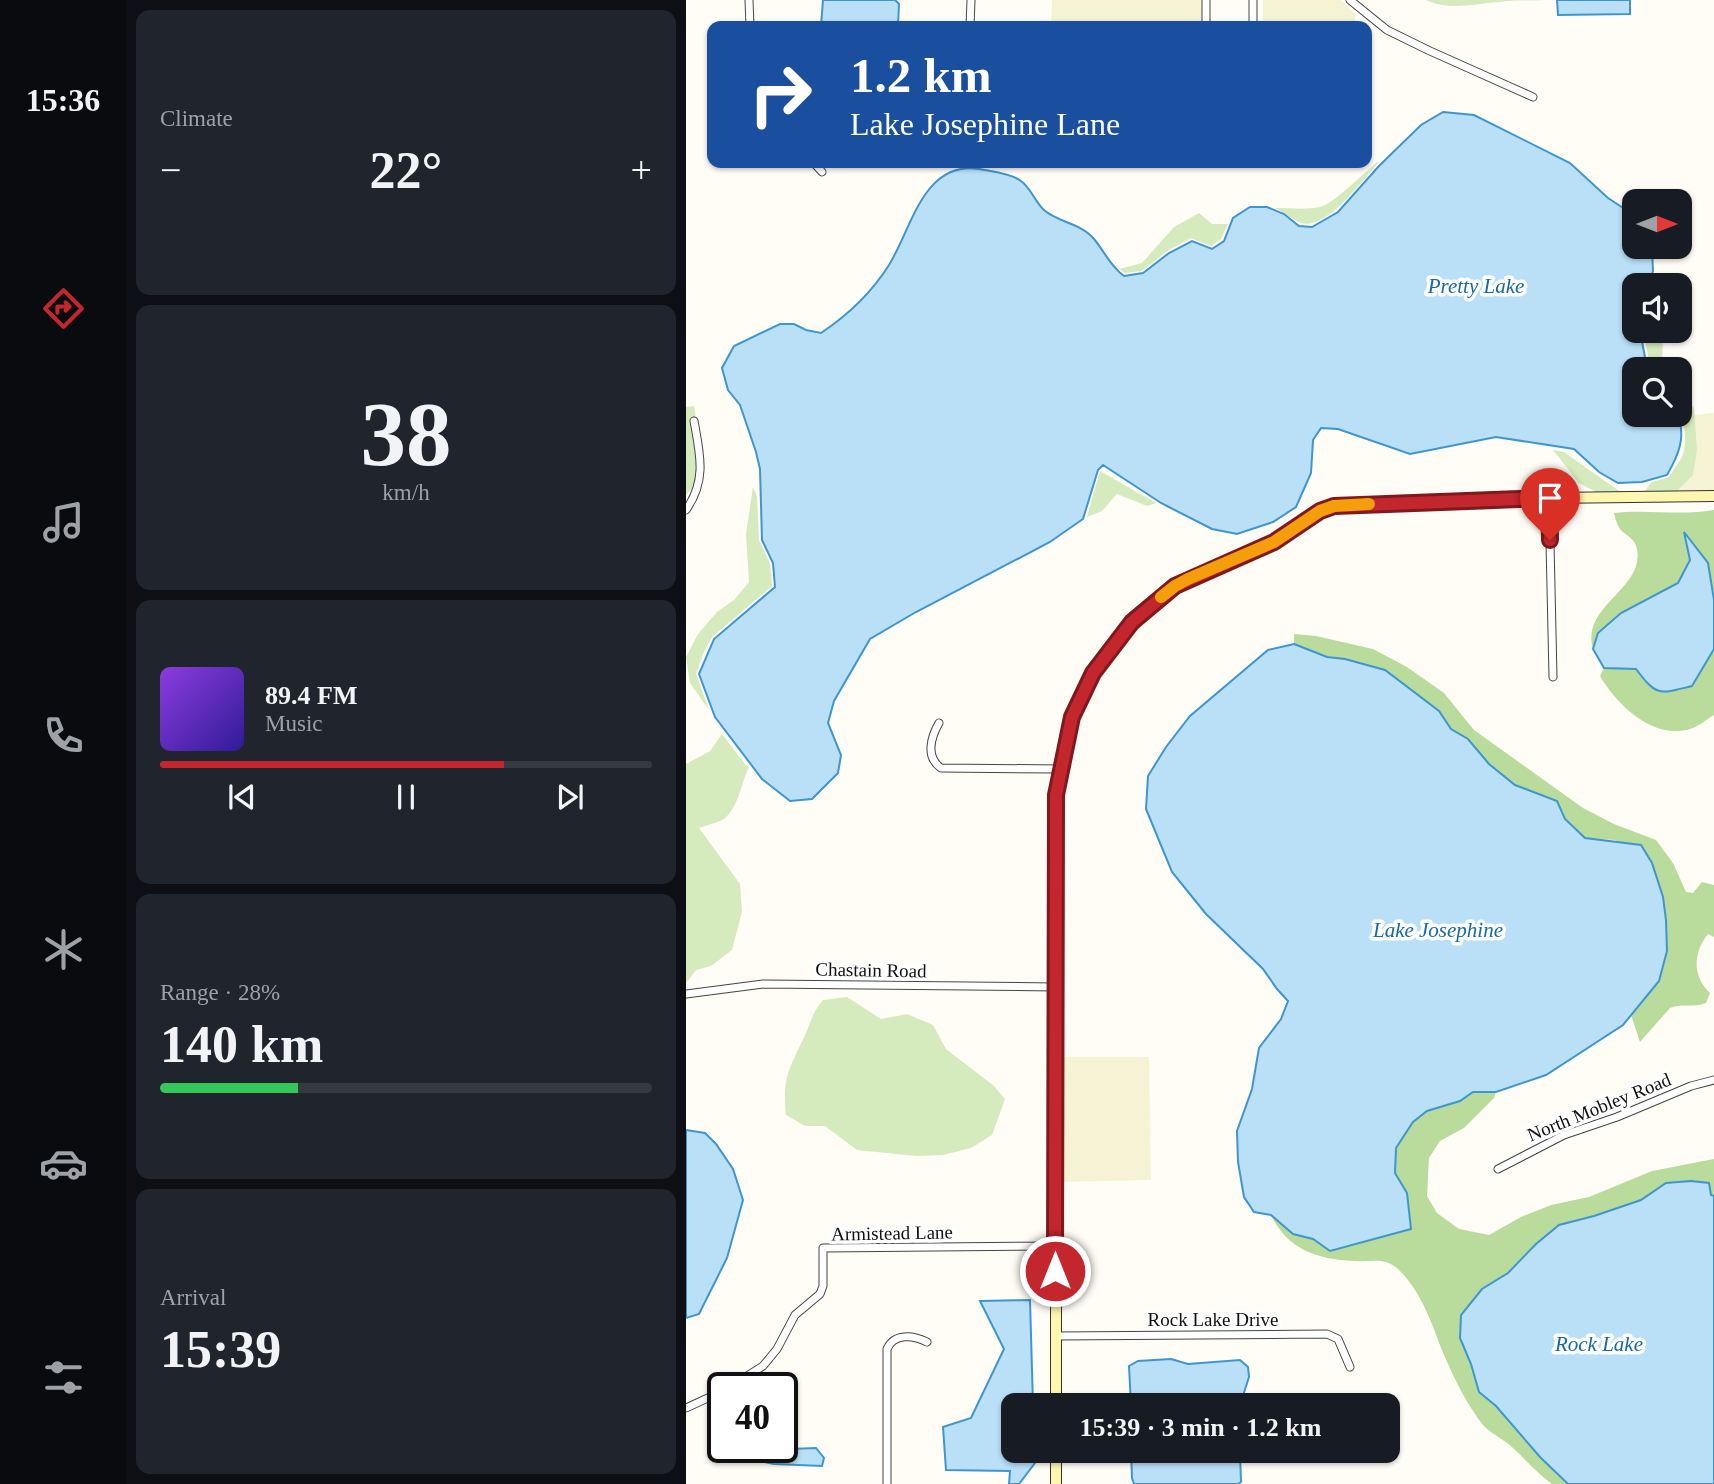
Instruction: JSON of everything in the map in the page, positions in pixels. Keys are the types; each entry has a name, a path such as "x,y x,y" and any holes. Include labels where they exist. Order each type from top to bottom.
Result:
{"street":[{"path":"749,0 750,21"},
{"path":"970,21 971,0"},
{"path":"1206,0 1206,21"},
{"path":"1252,21 1253,0"},
{"path":"1350,0 1387,30 1533,97"},
{"path":"818,168 822,172"},
{"path":"686,510 691,503 702,466 694,421"},
{"path":"1056,1393 1056,795 1072,717 1093,673 1132,622 1175,586 1274,542 1320,511 1334,506 1549,498 1714,496"},
{"path":"1549,498 1553,677"},
{"path":"939,723 931,744 931,755 941,768 1061,769"},
{"name":"Chastain Road","path":"686,994 763,984 1056,987"},
{"name":"North Mobley Road","path":"1498,1169 1564,1135 1690,1086 1714,1080"},
{"name":"Armistead Lane","path":"755,1372 763,1367 777,1349 795,1315 820,1294 823,1286 823,1248 1055,1246"},
{"name":"Rock Lake Drive","path":"1056,1336 1326,1334 1338,1339 1350,1367"},
{"path":"887,1484 887,1349 890,1342 897,1338 917,1337 927,1342"},
{"path":"686,1408 707,1398"},
{"path":"1056,1463 1056,1484"}],"shaded area":[{"path":"1052,0 1201,0 1202,21 1051,21"},
{"path":"1263,0 1341,0 1355,14 1356,21 1263,21"},
{"path":"1714,413 1714,493 1675,493 1694,430 1694,415"},
{"path":"1056,1057 1149,1057 1151,1180 1058,1182"}],"green space":[{"path":"1426,0 1545,0 1453,6"},
{"path":"1379,162 1332,213 1320,220 1309,224 1299,222 1275,208 1326,205"},
{"path":"1199,213 1212,224 1228,224 1221,239 1211,246 1191,238 1167,251 1142,271 1125,273 1119,269 1142,263 1174,227"},
{"path":"1645,343 1663,343 1662,357 1648,356"},
{"path":"694,406 696,418 690,419 697,469 696,478 686,495 686,407"},
{"path":"1692,406 1697,450 1693,475 1675,493 1643,493 1652,482 1669,477 1682,457 1684,427 1692,427"},
{"path":"1553,450 1564,452 1622,493 1600,494 1579,483"},
{"path":"1100,471 1156,503 1147,506 1117,494 1102,511 1087,517"},
{"path":"753,487 757,497 759,540 770,564 772,586 712,637 703,654 696,674 709,710 690,683 686,657 698,634 749,582 746,534"},
{"path":"1714,510 1714,600 1708,563 1684,533 1690,560 1678,583 1648,599 1598,633 1593,649 1591,634 1596,621 1632,575 1637,563 1636,545 1620,529 1614,513"},
{"path":"1294,634 1316,636 1373,649 1407,667 1444,693 1474,730 1583,808 1614,824 1656,840 1673,863 1686,892 1693,893 1702,882 1714,885 1714,937 1708,934 1697,957 1700,979 1710,993 1706,1003 1670,1008 1640,1042 1631,1015 1658,979 1667,944 1663,906 1652,863 1615,840 1585,838 1565,819 1557,801 1515,785 1489,764 1468,739 1451,729 1439,711 1385,670 1327,657 1294,644"},
{"path":"1714,649 1714,715 1690,729 1676,731 1650,725 1626,708 1600,676 1604,668 1636,669 1692,686"},
{"path":"722,734 749,767 730,813 719,821 699,828 740,884 742,912 732,950 711,966 696,970 686,983 686,764 710,751"},
{"path":"847,997 881,1019 907,1014 933,1025 946,1049 994,1086 1005,1099 992,1135 971,1148 943,1155 917,1156 857,1150 825,1126 805,1126 786,1115 785,1091 788,1073 814,1013 823,1000"},
{"name":"Rock Lake","path":"1473,1092 1496,1092 1494,1098 1464,1128 1440,1141 1429,1158 1427,1196 1437,1213 1459,1229 1489,1235 1521,1217 1551,1205 1589,1197 1652,1171 1714,1159 1714,1484 1552,1484 1486,1428 1477,1417 1452,1373 1421,1300 1399,1270 1384,1262 1341,1260 1316,1255 1295,1244 1278,1227 1271,1215 1293,1234 1313,1239 1330,1250 1384,1237 1407,1193 1396,1177 1394,1166 1397,1147 1407,1129 1428,1110"}],"water":[{"path":"823,0 895,0 899,4 898,21 821,21"},
{"path":"1557,0 1630,0 1630,14 1558,15"},
{"name":"Pretty Lake","path":"1443,112 1474,115 1570,163 1622,207 1622,259 1652,259 1653,271 1622,273 1622,343 1642,343 1645,357 1622,357 1622,427 1680,427 1680,446 1667,475 1642,482 1618,483 1599,472 1574,449 1496,437 1410,454 1338,429 1321,428 1313,440 1311,473 1296,507 1273,522 1237,534 1212,529 1161,503 1103,465 1098,470 1083,519 1050,542 870,639 834,701 828,723 841,755 838,773 812,799 790,801 762,779 715,717 699,674 714,639 775,587 773,563 762,540 760,469 756,452 740,405 728,390 722,368 734,346 780,324 794,324 821,333 841,319 882,275 923,198 934,184 948,173 964,168 985,170 1017,179 1028,187 1044,210 1089,234 1124,276 1143,273 1169,253 1192,241 1212,249 1224,241 1233,218 1250,207 1267,207 1284,214 1299,226 1312,227 1338,212 1421,125"},
{"path":"1684,532 1708,563 1714,600 1714,649 1692,686 1665,692 1654,689 1636,669 1604,668 1593,649 1598,633 1621,613 1678,583 1690,560"},
{"name":"Lake Josephine","path":"1294,644 1327,657 1385,670 1439,711 1451,729 1468,739 1489,764 1515,785 1557,801 1565,819 1585,838 1641,845 1652,863 1663,897 1666,920 1667,951 1659,981 1623,1025 1546,1075 1496,1092 1473,1092 1460,1101 1427,1111 1413,1122 1396,1148 1395,1173 1407,1193 1411,1229 1330,1251 1313,1239 1293,1234 1271,1215 1254,1212 1244,1197 1238,1162 1237,1131 1252,1089 1259,1048 1281,1019 1288,1001 1263,969 1206,914 1172,872 1146,809 1148,776 1190,716 1268,650"},
{"path":"686,1130 705,1133 716,1144 733,1169 743,1200 727,1258 699,1314 686,1318"},
{"name":"Rock Lake","path":"1666,1183 1709,1183 1711,1195 1714,1196 1714,1484 1568,1484 1540,1457 1496,1406 1479,1392 1460,1338 1461,1315 1482,1289 1508,1273 1559,1225 1641,1200"},
{"path":"1030,1300 1033,1393 1001,1393 1001,1463 1035,1463 1019,1484 1009,1484 1010,1471 946,1470 943,1427 971,1418 1004,1349 980,1301"},
{"path":"1171,1359 1188,1364 1240,1360 1248,1367 1249,1377 1244,1393 1130,1393 1129,1366 1138,1361"},
{"path":"816,1448 824,1458 822,1466 769,1463 798,1463 798,1449"},
{"path":"1131,1463 1240,1463 1241,1482 1238,1484 1134,1484"}],"slow traffic":[{"path":"1161,597 1188,579 1274,542 1320,511 1334,506 1369,504"}],"route":[{"path":"1055,1271 1056,795 1072,717 1093,673 1132,622 1175,586 1274,542 1320,511 1334,506 1549,498 1550,540"}]}
